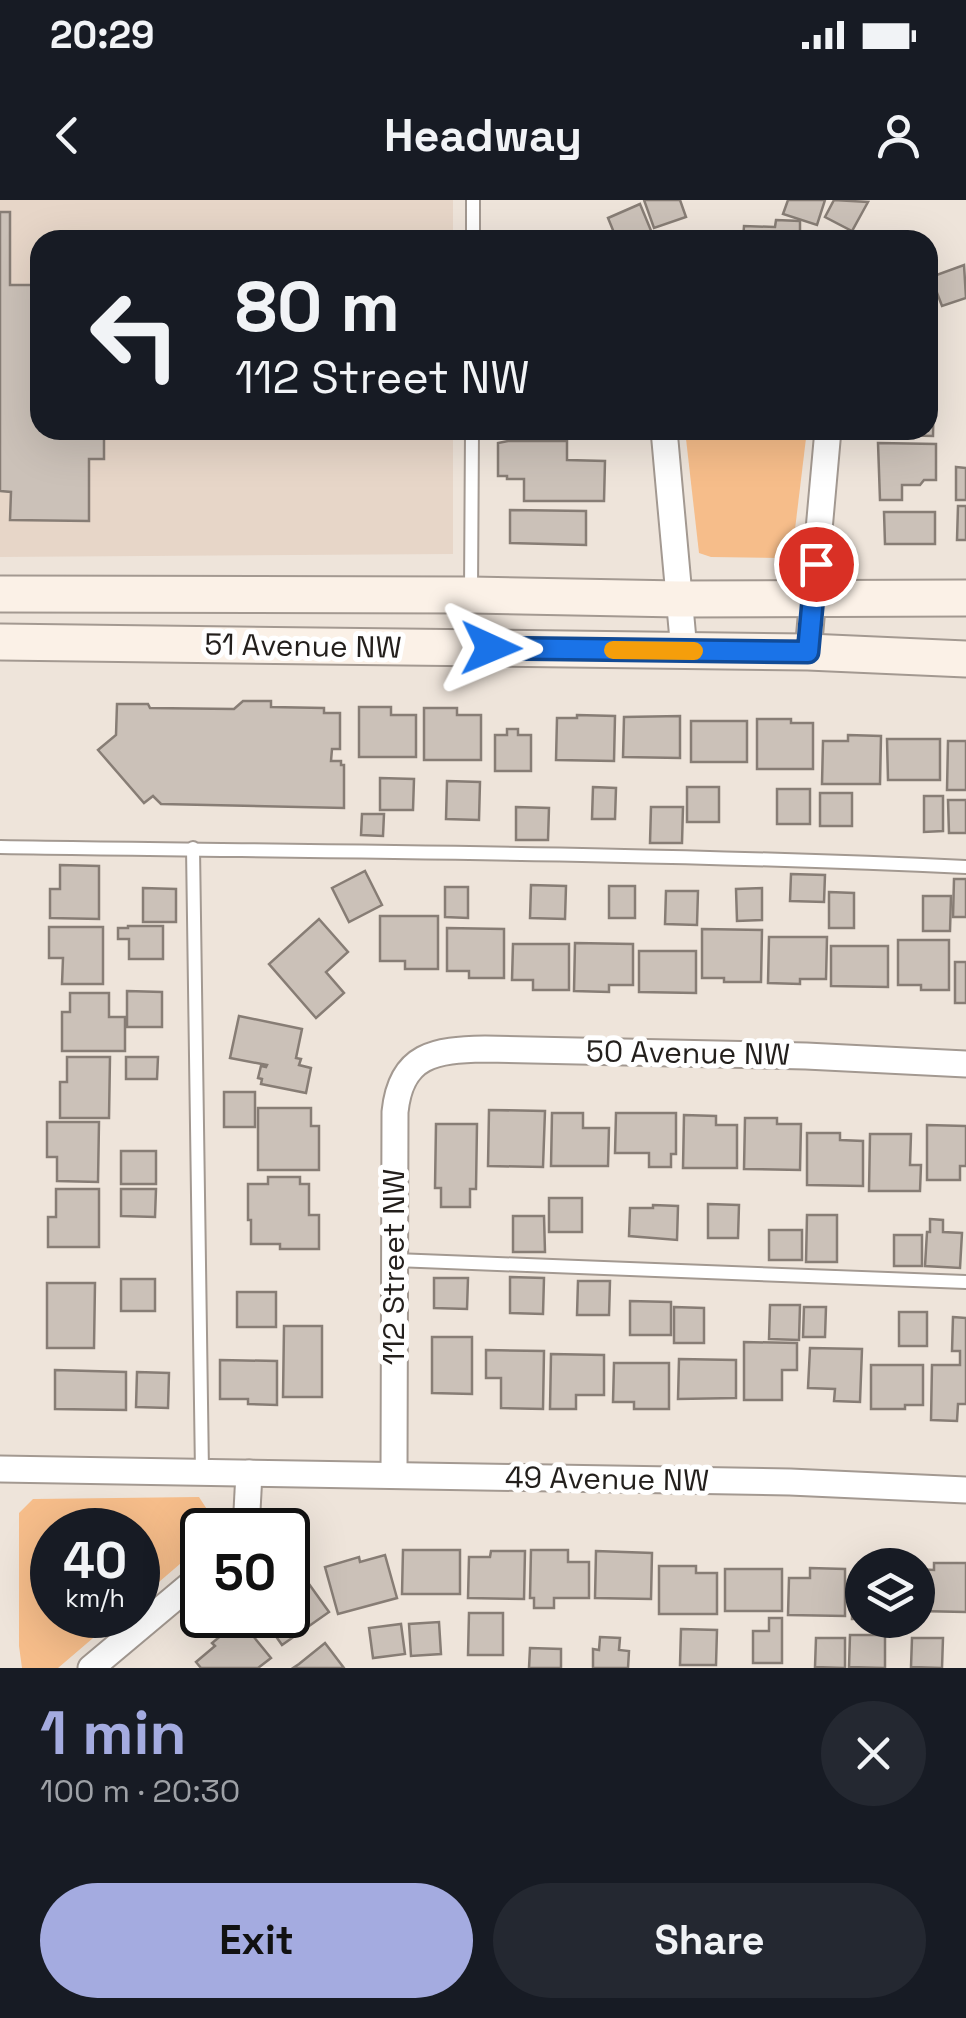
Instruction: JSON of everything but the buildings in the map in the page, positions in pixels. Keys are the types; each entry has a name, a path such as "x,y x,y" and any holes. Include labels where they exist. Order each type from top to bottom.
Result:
{"main road":[{"name":"51 Avenue NW","path":"0,594 966,598"},
{"name":"51 Avenue NW","path":"0,642 808,652 966,658"}],"street":[{"path":"665,440 684,651"},
{"path":"808,652 827,440"},
{"name":"50 Avenue NW","path":"414,1064 442,1051 485,1049 806,1056 966,1064"},
{"name":"112 Street NW","path":"394,1475 394,1112 402,1081 414,1064"},
{"name":"49 Avenue NW","path":"0,1469 790,1482 966,1490"},
{"path":"247,1508 249,1473"},
{"path":"91,1668 180,1593"}],"lane":[{"path":"473,200 473,230"},
{"path":"471,595 472,440"},
{"path":"0,847 800,860 966,867"},
{"path":"193,848 202,1472"},
{"path":"394,1260 966,1282"}],"shaded area":[{"path":"0,200 453,200 453,230 30,230 30,440 453,440 453,554 0,557"},
{"path":"686,440 806,440 792,554 781,558 711,557 699,553"},
{"path":"199,1497 206,1508 180,1508 180,1564 160,1581 160,1508 30,1508 30,1638 93,1638 58,1668 22,1668 19,1513 33,1499"}],"slow traffic":[{"path":"613,650 694,651"}],"route":[{"path":"491,648 808,652 816,564"}]}
